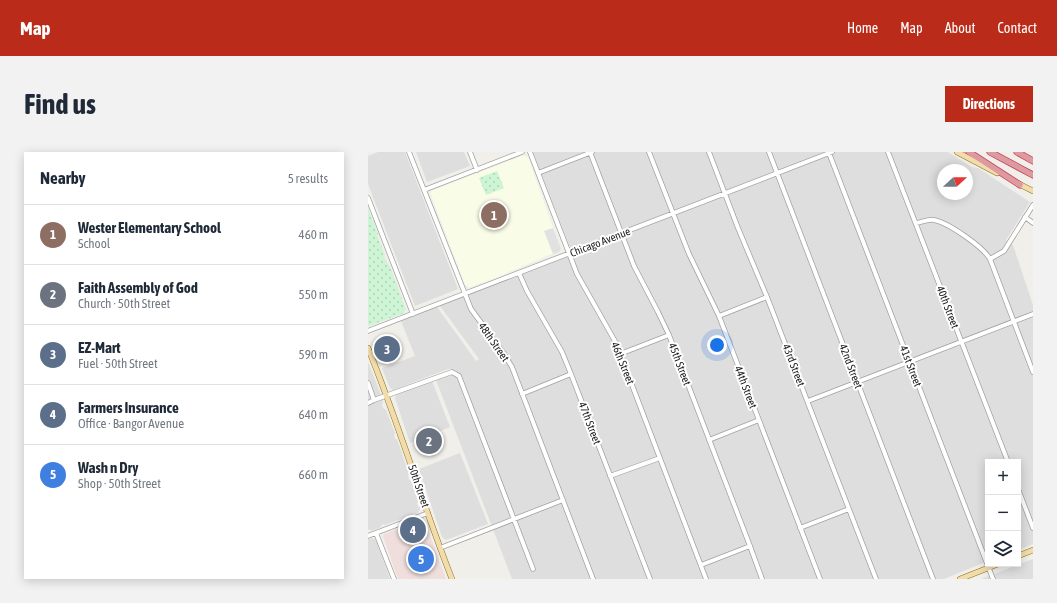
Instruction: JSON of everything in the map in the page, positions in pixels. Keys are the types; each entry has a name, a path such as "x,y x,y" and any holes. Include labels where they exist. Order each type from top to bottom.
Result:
{"highway":[{"path":"969,152 1020,185"},
{"path":"990,152 1033,175"},
{"path":"1019,153 1033,160"}],"main road":[{"path":"957,152 1033,192"},
{"name":"50th Street","path":"368,348 452,579"},
{"path":"1021,555 1033,550"},
{"path":"960,579 989,568"}],"street":[{"name":"48th Street","path":"409,152 471,309 508,360 593,579"},
{"path":"470,152 477,170"},
{"path":"424,190 522,152"},
{"name":"46th Street","path":"530,152 577,274 611,333 620,354 706,579"},
{"path":"538,173 591,152"},
{"name":"45th Street","path":"591,152 634,266 669,335 762,579"},
{"name":"44th Street","path":"649,152 689,254 719,316 820,579"},
{"name":"43rd Street","path":"709,152 808,401 876,579"},
{"name":"42nd Street","path":"769,152 933,579"},
{"name":"40th Street","path":"888,152 1007,459"},
{"name":"Chicago Avenue","path":"368,330 831,153"},
{"name":"41st Street","path":"831,153 993,579"},
{"path":"368,198 413,314"},
{"path":"990,259 1004,251 1033,205"},
{"path":"1025,217 1033,223"},
{"path":"916,224 930,220 941,222 979,246 990,259 1033,372"},
{"name":"47th Street","path":"519,273 527,291 562,352 650,579"},
{"path":"719,316 767,297"},
{"path":"808,401 1033,314"},
{"path":"620,354 669,335"},
{"path":"368,403 452,372 459,376 534,569"},
{"path":"522,394 571,374"},
{"path":"368,383 374,400"},
{"path":"710,440 759,420"},
{"path":"610,476 660,458"},
{"path":"1020,495 1033,528"},
{"path":"440,548 563,500"},
{"path":"800,528 849,509"},
{"path":"368,536 428,513"},
{"path":"376,533 394,579"},
{"path":"701,565 750,546"}],"shaded area":[{"path":"378,152 405,152 458,289 415,306 368,184 368,156"},
{"path":"416,152 464,152 470,166 427,182"},
{"path":"533,152 948,152 967,164 937,164 937,200 973,200 973,167 978,168 1030,202 1006,240 1013,245 1033,305 1033,544 1021,549 1021,459 985,459 985,562 944,579 512,579 436,380 453,375 456,370 448,369 393,390 390,388 382,368 415,356 401,321 437,307 476,361 479,359 440,306 573,255"},
{"path":"524,155 528,157 561,250 468,288 468,286 465,285 430,193 432,192 431,191"},
{"path":"553,228 561,249 559,252 553,254 544,231"},
{"path":"368,362 383,400 383,408 386,410 395,433 395,439 397,439 409,474 409,480 412,481 418,507 420,507 418,513 385,525 381,525 381,527 371,531 370,529 368,530"},
{"path":"432,381 450,427 410,443 395,398 396,395"},
{"path":"460,453 488,524 446,540 442,537 419,469"},
{"path":"421,520 425,522 446,579 398,579 383,536 384,534"},
{"path":"372,538 376,540 390,579 368,579 368,539"},
{"path":"1033,559 1033,579 981,579 1012,567 1021,567 1021,564"}],"green space":[{"path":"497,171 504,188 486,195 479,178"},
{"path":"368,208 385,255 384,257 391,269 406,310 405,309 404,313 369,326 368,325"}],"place":[{"name":"Wester Elementary School","path":"494,215"},
{"name":"EZ-Mart","path":"387,349"},
{"name":"Faith Assembly of God","path":"429,441"},
{"name":"Farmers Insurance","path":"413,530"},
{"name":"Wash n Dry","path":"421,559"}]}
